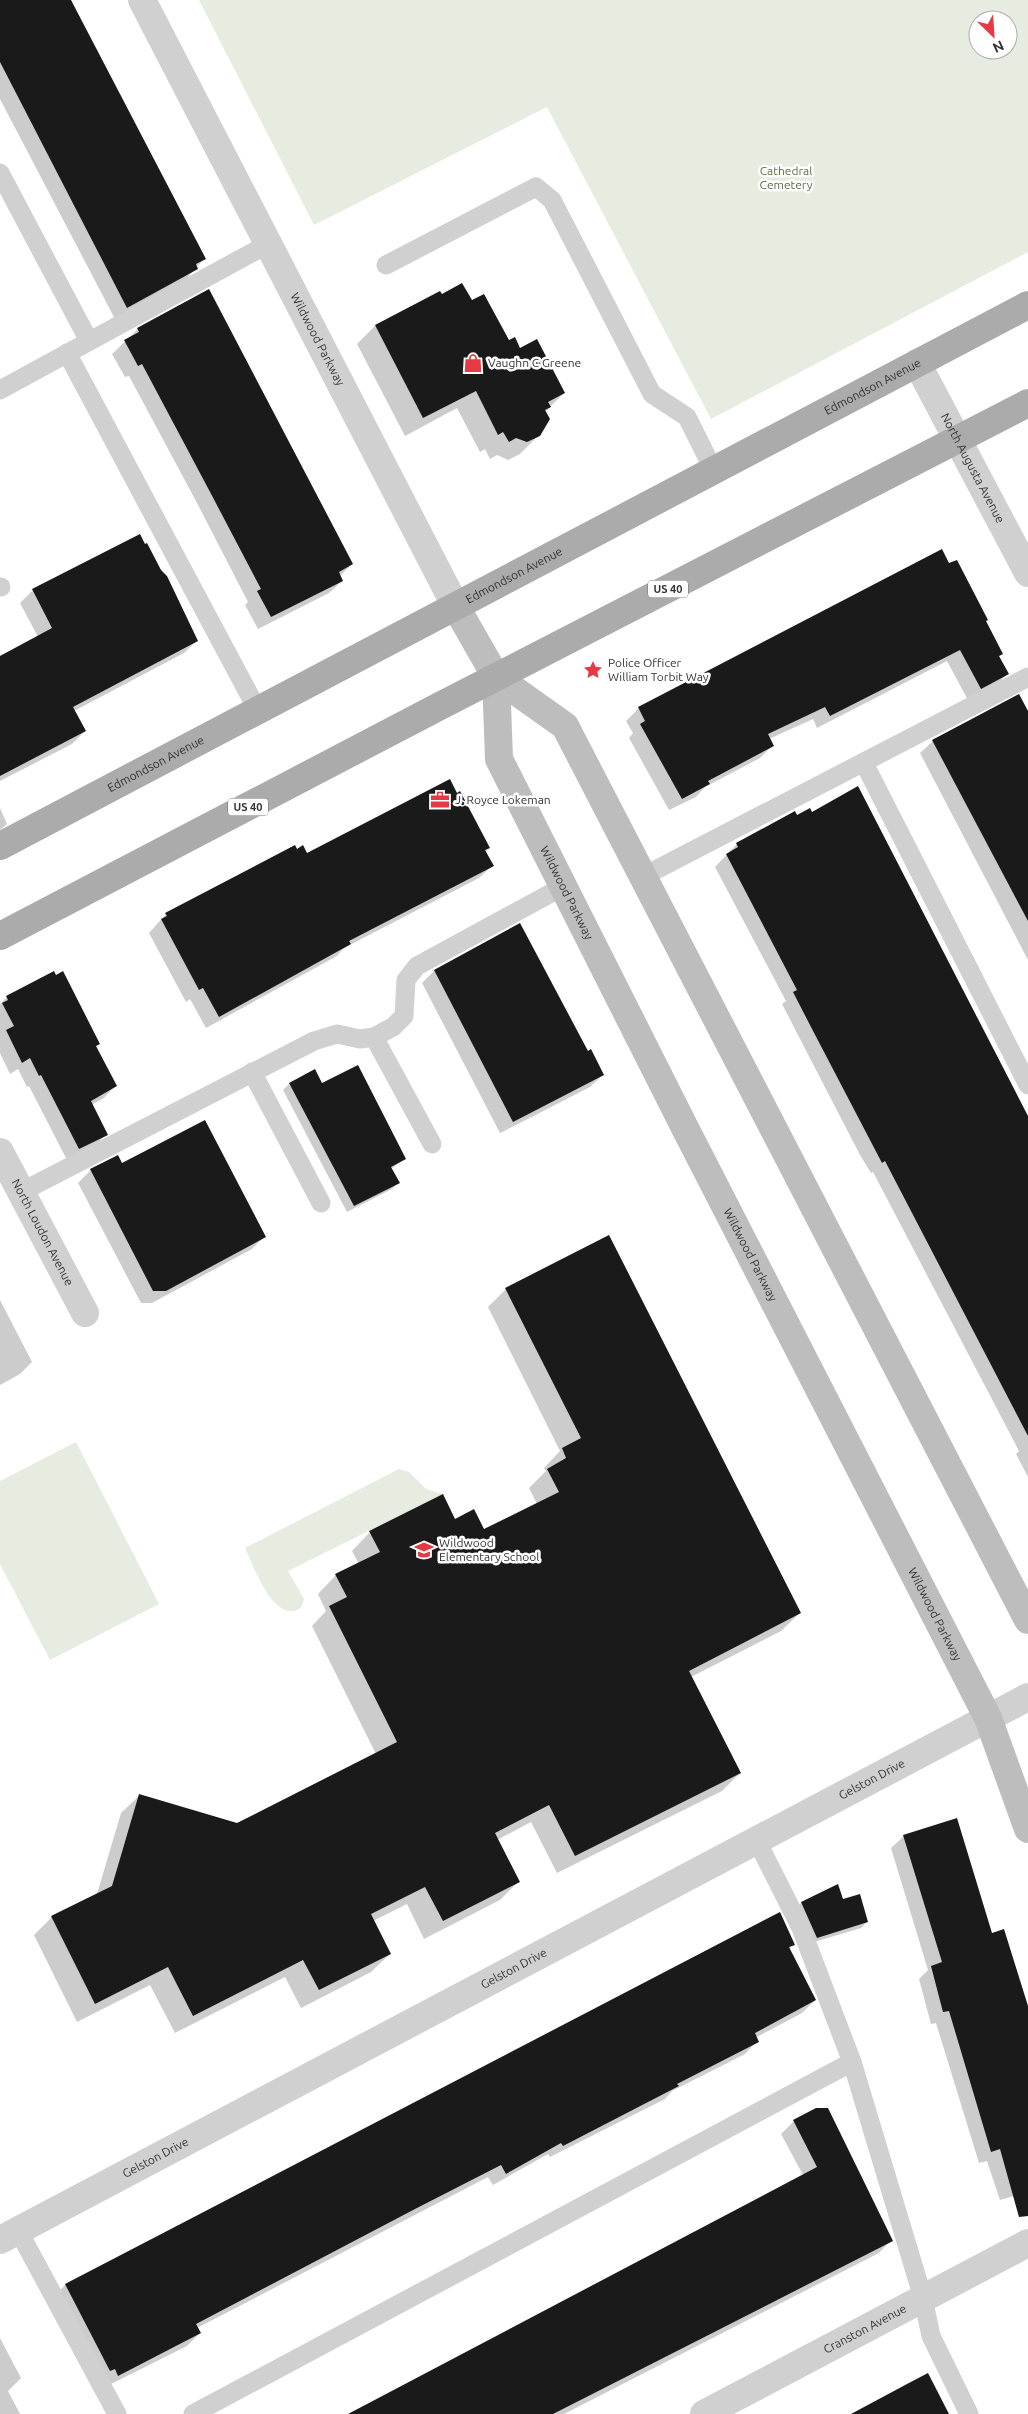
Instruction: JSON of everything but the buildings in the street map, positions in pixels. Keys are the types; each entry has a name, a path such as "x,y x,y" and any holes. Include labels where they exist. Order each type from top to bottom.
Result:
{"main road":[{"name":"Edmondson Avenue","path":"0,846 1028,305"},
{"name":"US 40","path":"0,936 496,677 1028,403"}],"street":[{"name":"Wildwood Parkway","path":"142,0 456,606 496,677 565,726 1028,1620"},
{"name":"North Augusta Avenue","path":"918,363 1028,573"},
{"name":"Wildwood Parkway","path":"496,677 499,759 693,1144 988,1718 1028,1828"},
{"name":"North Loudon Avenue","path":"0,1152 85,1313"},
{"name":"Gelston Drive","path":"9,2235 1028,1696"},
{"name":"Cranston Avenue","path":"704,2414 1028,2243"}],"lane":[{"path":"0,173 89,341"},
{"path":"386,265 536,187 552,200 652,394 687,417 714,471"},
{"path":"0,390 268,244"},
{"path":"68,353 258,711"},
{"path":"644,876 1028,677"},
{"path":"864,763 1028,1085"},
{"path":"21,1192 314,1041 337,1034 360,1039 374,1037 393,1026 404,1016 406,980 417,966 564,886"},
{"path":"374,1037 432,1144"},
{"path":"252,1072 321,1203"},
{"path":"757,1841 801,1928 852,2062 924,2298 931,2336 969,2414"},
{"path":"192,2414 852,2062"},
{"path":"9,2235 117,2414"}],"green space":[{"name":"Cathedral Cemetery","path":"199,0 1028,0 1028,252 711,419 547,107 314,225"},
{"path":"76,1442 159,1604 50,1660 0,1564 0,1481"},
{"path":"399,1469 409,1472 426,1489 443,1494 288,1571 304,1599 301,1608 290,1611 282,1609 275,1603 257,1575 245,1548"}],"place":[{"name":"Vaughn C Greene","path":"473,363"},
{"name":"Police Officer William Torbit Way","path":"593,670"},
{"name":"J. Royce Lokeman","path":"440,800"},
{"name":"Wildwood Elementary School","path":"424,1550"}]}
